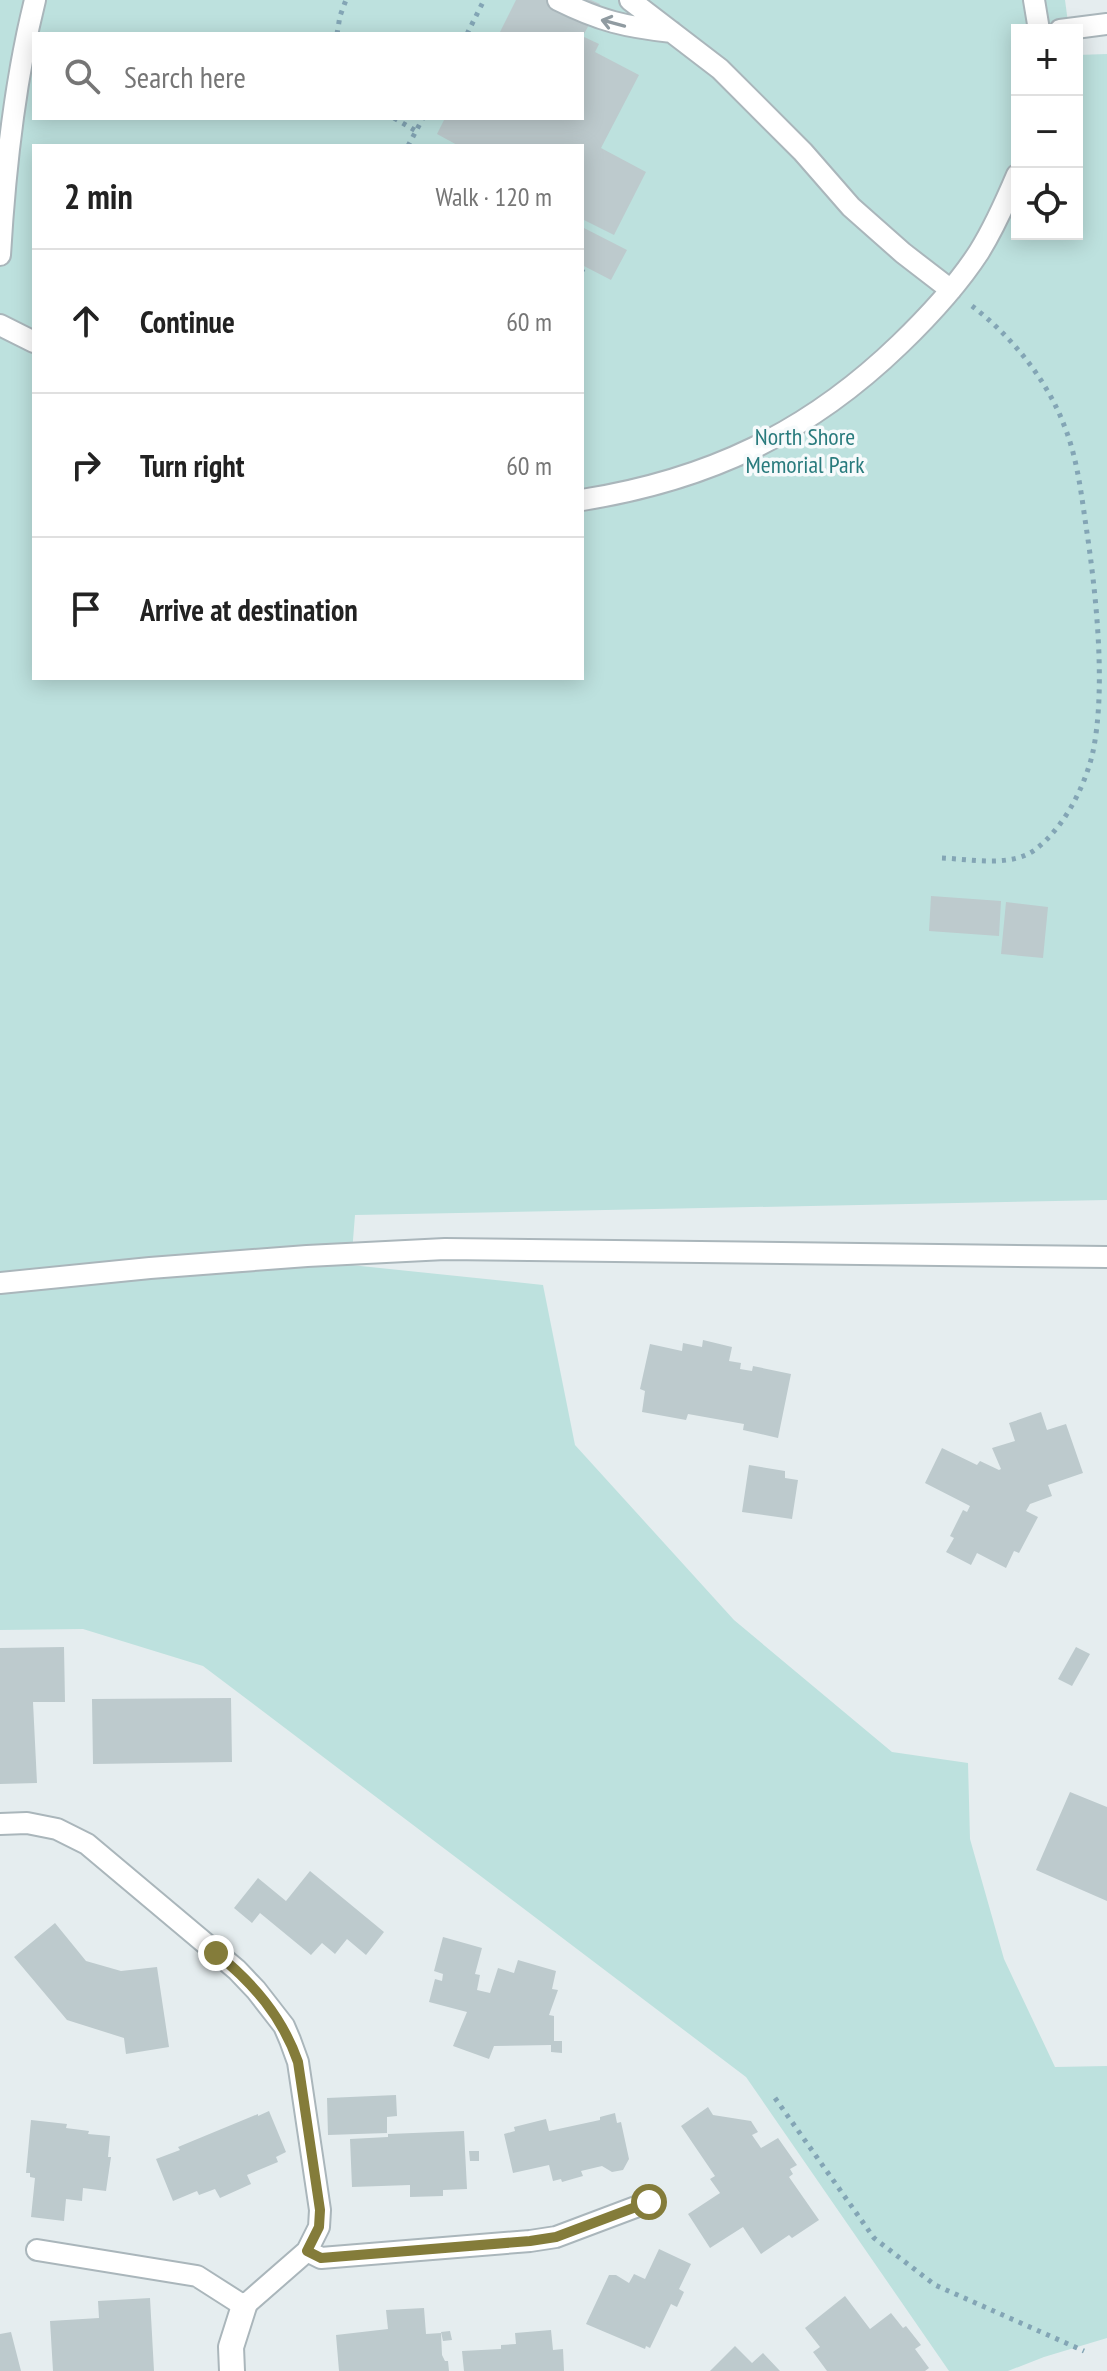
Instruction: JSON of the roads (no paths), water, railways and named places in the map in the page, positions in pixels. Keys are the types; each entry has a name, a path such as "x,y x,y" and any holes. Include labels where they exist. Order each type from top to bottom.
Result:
{"street":[{"path":"232,2371 231,2347 244,2306"}],"lane":[{"path":"0,255 11,120 35,0"},
{"path":"558,0 604,21 630,28 672,32"},
{"path":"630,0 720,69 803,152 851,207 951,290"},
{"path":"1034,0 1038,24"},
{"path":"1083,27 1107,24"},
{"path":"584,500 636,490 725,462 771,441 852,387 919,326 951,290 979,251 1011,188"},
{"path":"0,325 32,341"},
{"path":"0,1283 275,1258 445,1249 1107,1257"},
{"path":"0,1824 27,1823 57,1829 87,1844 237,1970 256,1990 284,2026 298,2062 320,2210 319,2227 307,2251 244,2306 197,2276 37,2250"},
{"path":"307,2251 321,2258 530,2241 556,2237 649,2202"}],"park label":[{"name":"North Shore Memorial Park","path":"805,451"}]}
